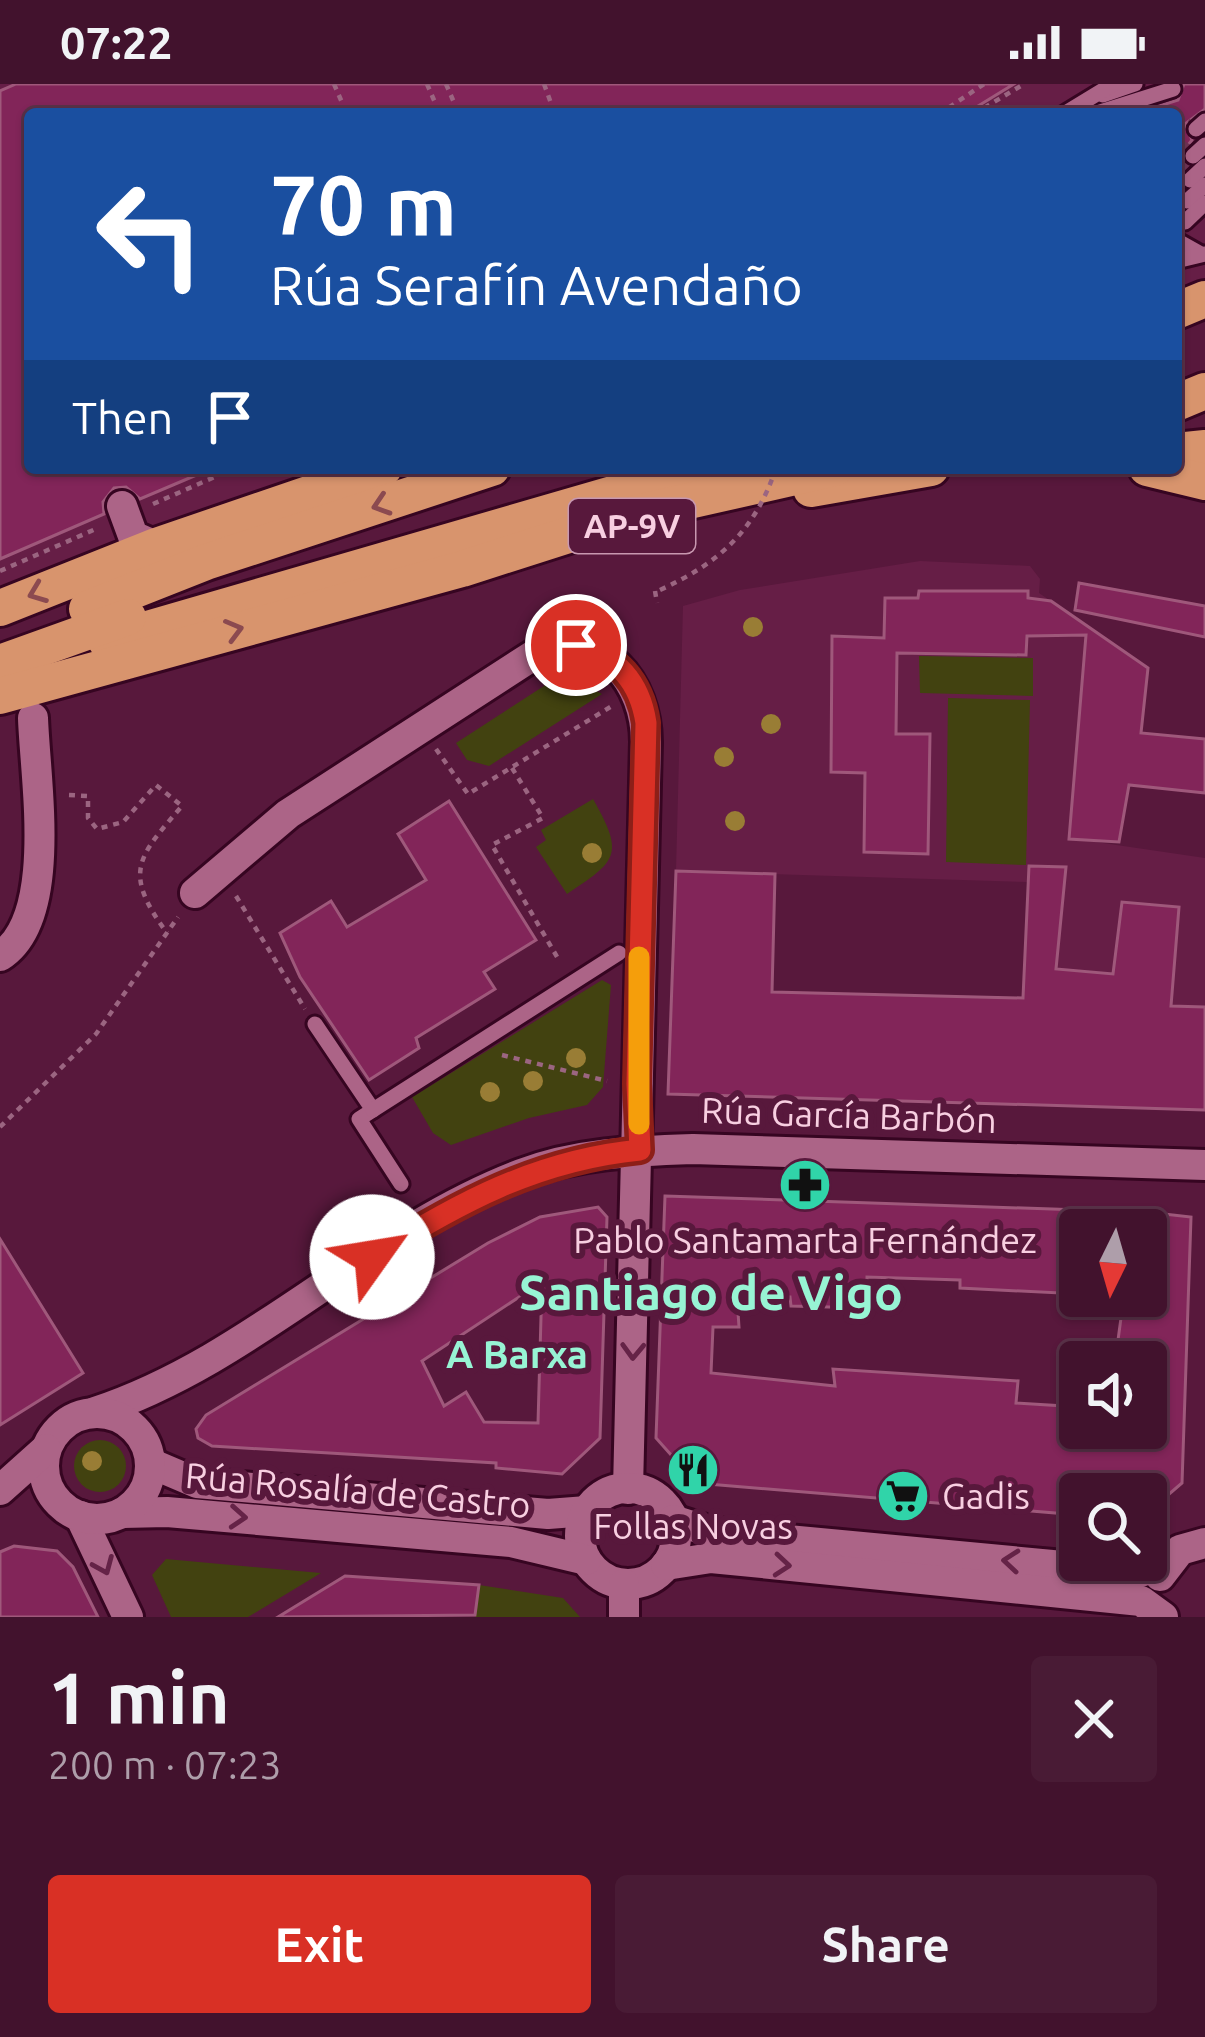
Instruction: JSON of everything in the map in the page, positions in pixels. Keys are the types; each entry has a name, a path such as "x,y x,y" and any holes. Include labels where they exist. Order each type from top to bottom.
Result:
{"highway":[{"path":"0,608 136,548 365,474"},
{"path":"0,648 206,562 474,474"},
{"path":"0,662 177,600 593,474"},
{"path":"0,675 206,609 681,474"},
{"path":"0,696 640,512 808,474"},
{"name":"AP-9V","path":"516,551 901,474"},
{"path":"1172,474 1205,482"}],"street":[{"path":"122,506 136,548"},
{"path":"195,893 287,814 528,657 554,646 576,645 613,660 637,688 646,723 637,1084 640,1150 628,1489"},
{"path":"0,956 22,937 32,914 38,878 33,718"},
{"name":"Rúa García Barbón","path":"95,1412 189,1372 487,1189 556,1163 640,1150 1205,1165"},
{"name":"Rúa García Barbón","path":"148,1453 157,1410 189,1372"},
{"path":"0,1491 71,1419 95,1412 126,1421 148,1453 145,1488 122,1513 103,1519 80,1516"},
{"path":"46,1449 44,1466 51,1493"},
{"name":"Rúa Rosalía de Castro","path":"148,1453 197,1484 548,1514 586,1510"},
{"path":"0,1491 24,1488 51,1493 80,1516 128,1617"},
{"path":"673,1520 673,1551 655,1576 624,1584 596,1572 586,1559 580,1529 586,1510 607,1493 628,1489 653,1496 673,1520 714,1533 1059,1566"},
{"name":"Rúa Rosalía de Castro","path":"122,1513 167,1512 470,1538 544,1546 586,1559"},
{"path":"1167,1562 1180,1550 1205,1543"},
{"path":"666,1565 711,1558 1078,1593 1141,1601 1164,1617"},
{"path":"1158,1581 1164,1617"},
{"path":"624,1584 624,1617"}],"lane":[{"path":"1091,106 1113,84"},
{"path":"1091,106 1136,84"},
{"path":"1091,106 1173,88"},
{"path":"1187,201 1198,182 1201,143"},
{"path":"1185,221 1205,202"},
{"path":"401,1184 358,1119 619,953"},
{"path":"315,1024 373,1110"}],"path":[{"path":"948,108 984,84"},
{"path":"984,108 1024,84"},
{"path":"657,603 658,590 705,569 743,536 766,500 774,474"},
{"path":"432,743 468,794 616,704"},
{"path":"512,767 543,818 492,845 572,983"},
{"path":"36,805 83,793 91,801 90,824 105,830 123,822 156,785 182,806 143,851 141,886 167,933"},
{"path":"230,887 315,1024"},
{"path":"0,1127 96,1034 195,893"},
{"path":"485,1051 616,1084"}],"shaded area":[{"path":"0,84 1205,84 1205,289 1182,296 1182,108 24,108 24,474 341,474 0,608"},
{"path":"920,561 1030,566 1040,579 1039,593 1090,628 1069,838 1205,858 1205,1007 1171,1006 1178,907 1122,902 1113,974 1056,969 1065,867 1029,866 1028,882 676,871 683,606 740,590"},
{"path":"919,656 1033,658 1033,696 920,693"},
{"path":"570,677 602,694 489,766 467,760 456,743 550,682"},
{"path":"948,698 1030,700 1026,865 946,862"},
{"path":"593,799 609,833 611,855 597,873 567,894 536,847 546,840 541,830"},
{"path":"602,980 611,985 603,1087 587,1105 529,1118 451,1145 433,1133 412,1097"},
{"path":"100,1440 119,1447 126,1466 119,1485 100,1492 81,1485 74,1466 81,1447"},
{"path":"166,1559 321,1573 248,1617 171,1617 152,1575"},
{"path":"479,1585 563,1598 580,1617 475,1617"}],"building":[{"path":"16,84 1014,84 975,108 24,108 24,474 199,474 140,499 126,487 114,488 103,502 104,514 0,559 0,91"},
{"path":"1184,84 1205,84 1205,109 1185,124 1192,140 1182,153 1182,108 1153,108 1178,100"},
{"path":"1079,583 1205,606 1205,637 1075,610"},
{"path":"919,591 1028,591 1028,598 1051,601 1148,668 1141,733 1205,739 1205,793 1129,785 1119,842 1069,839 1086,635 1027,636 1026,655 897,653 896,734 930,734 928,854 864,852 865,773 831,772 832,636 884,638 885,598 918,598"},
{"path":"449,801 536,940 484,972 495,989 416,1038 419,1048 369,1080 300,977 280,933 331,901 347,927 426,880 398,834"},
{"path":"1029,866 1066,867 1056,969 1113,974 1122,902 1179,907 1171,1006 1205,1007 1205,1110 668,1094 676,871 775,874 772,992 1023,998"},
{"path":"665,1196 1059,1209 1059,1293 960,1288 960,1280 867,1277 866,1308 791,1306 790,1297 737,1297 739,1327 713,1327 711,1373 835,1386 833,1369 1018,1381 1016,1403 1059,1406 1059,1449 1167,1449 1167,1341 1118,1341 1121,1317 1167,1317 1167,1214 1191,1217 1182,1483 1167,1496 1167,1473 1059,1473 1059,1513 696,1483 656,1438"},
{"path":"598,1207 607,1217 600,1438 562,1474 496,1468 496,1463 212,1446 198,1438 196,1429 206,1415 488,1243 540,1217","holes":["542,1282 538,1423 484,1422 466,1392 444,1406 422,1361"]},
{"path":"0,1239 83,1373 0,1425"},
{"path":"14,1546 57,1551 73,1567 98,1617 0,1617 0,1552"},
{"path":"345,1576 479,1585 475,1615 278,1617"}],"tunnel":[{"path":"1182,168 1205,128"}],"slow traffic":[{"path":"639,957 639,1124"}],"place":[{"name":"Pablo Santamarta Fernández","path":"805,1185"},
{"name":"Follas Novas","path":"693,1470"},
{"name":"Gadis","path":"903,1496"}],"district":[{"name":"Santiago de Vigo","path":"711,1293"},
{"name":"A Barxa","path":"517,1354"}],"route":[{"path":"372,1257 521,1174 593,1155 640,1150 644,705 637,688 613,660 576,645"}]}
